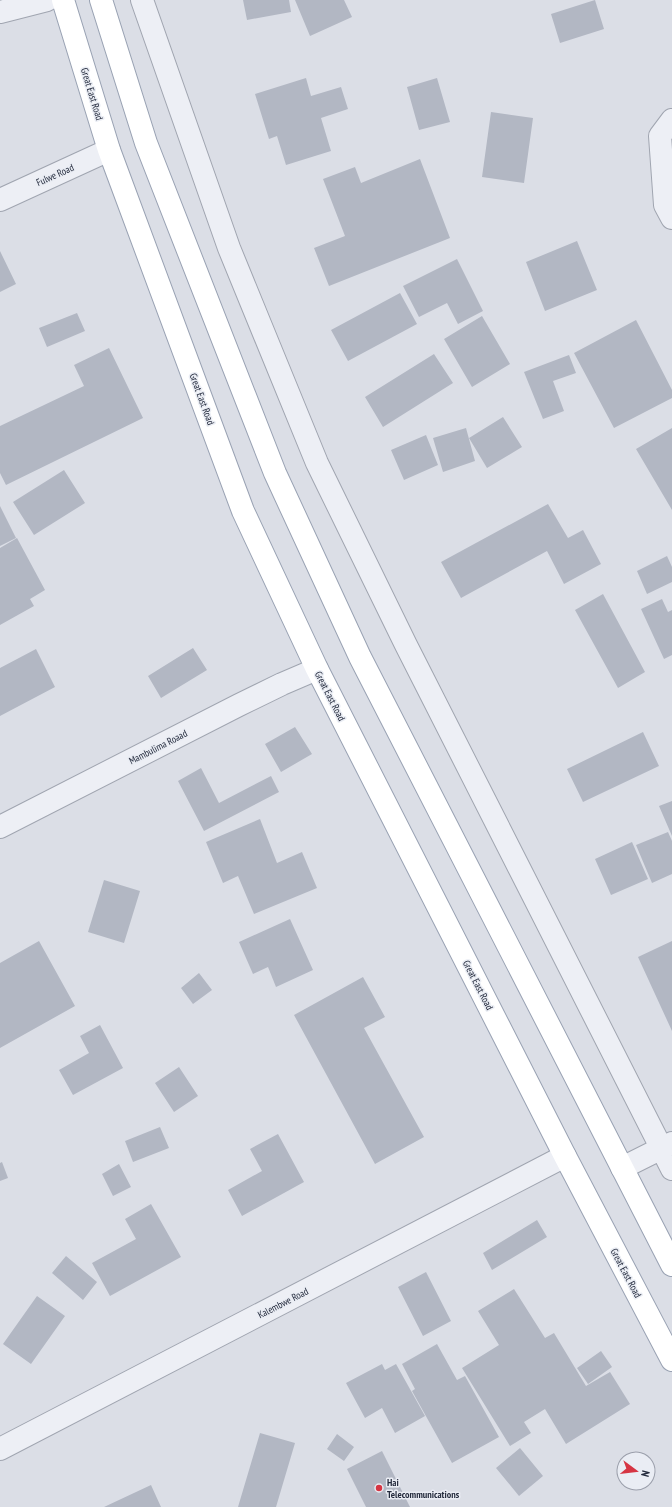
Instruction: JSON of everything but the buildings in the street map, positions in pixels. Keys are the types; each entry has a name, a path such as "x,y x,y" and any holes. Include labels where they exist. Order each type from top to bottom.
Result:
{"main road":[{"name":"Great East Road","path":"63,0 109,150 243,511 317,669 565,1156 672,1360"},
{"path":"101,0 146,143 275,472 360,657 672,1265"}],"street":[{"path":"0,12 47,0"},
{"path":"142,0 229,248 317,463 406,646 667,1146 672,1169"},
{"path":"672,120 660,136 665,205 672,218"},
{"name":"Fulwe Road","path":"0,200 109,150"},
{"name":"Mambulima Roaad","path":"0,827 282,684 317,669"},
{"path":"622,1168 667,1146"},
{"name":"Kalembwe Road","path":"0,1449 565,1156"}],"place":[{"name":"Hai Telecommunications","path":"379,1488"}]}
